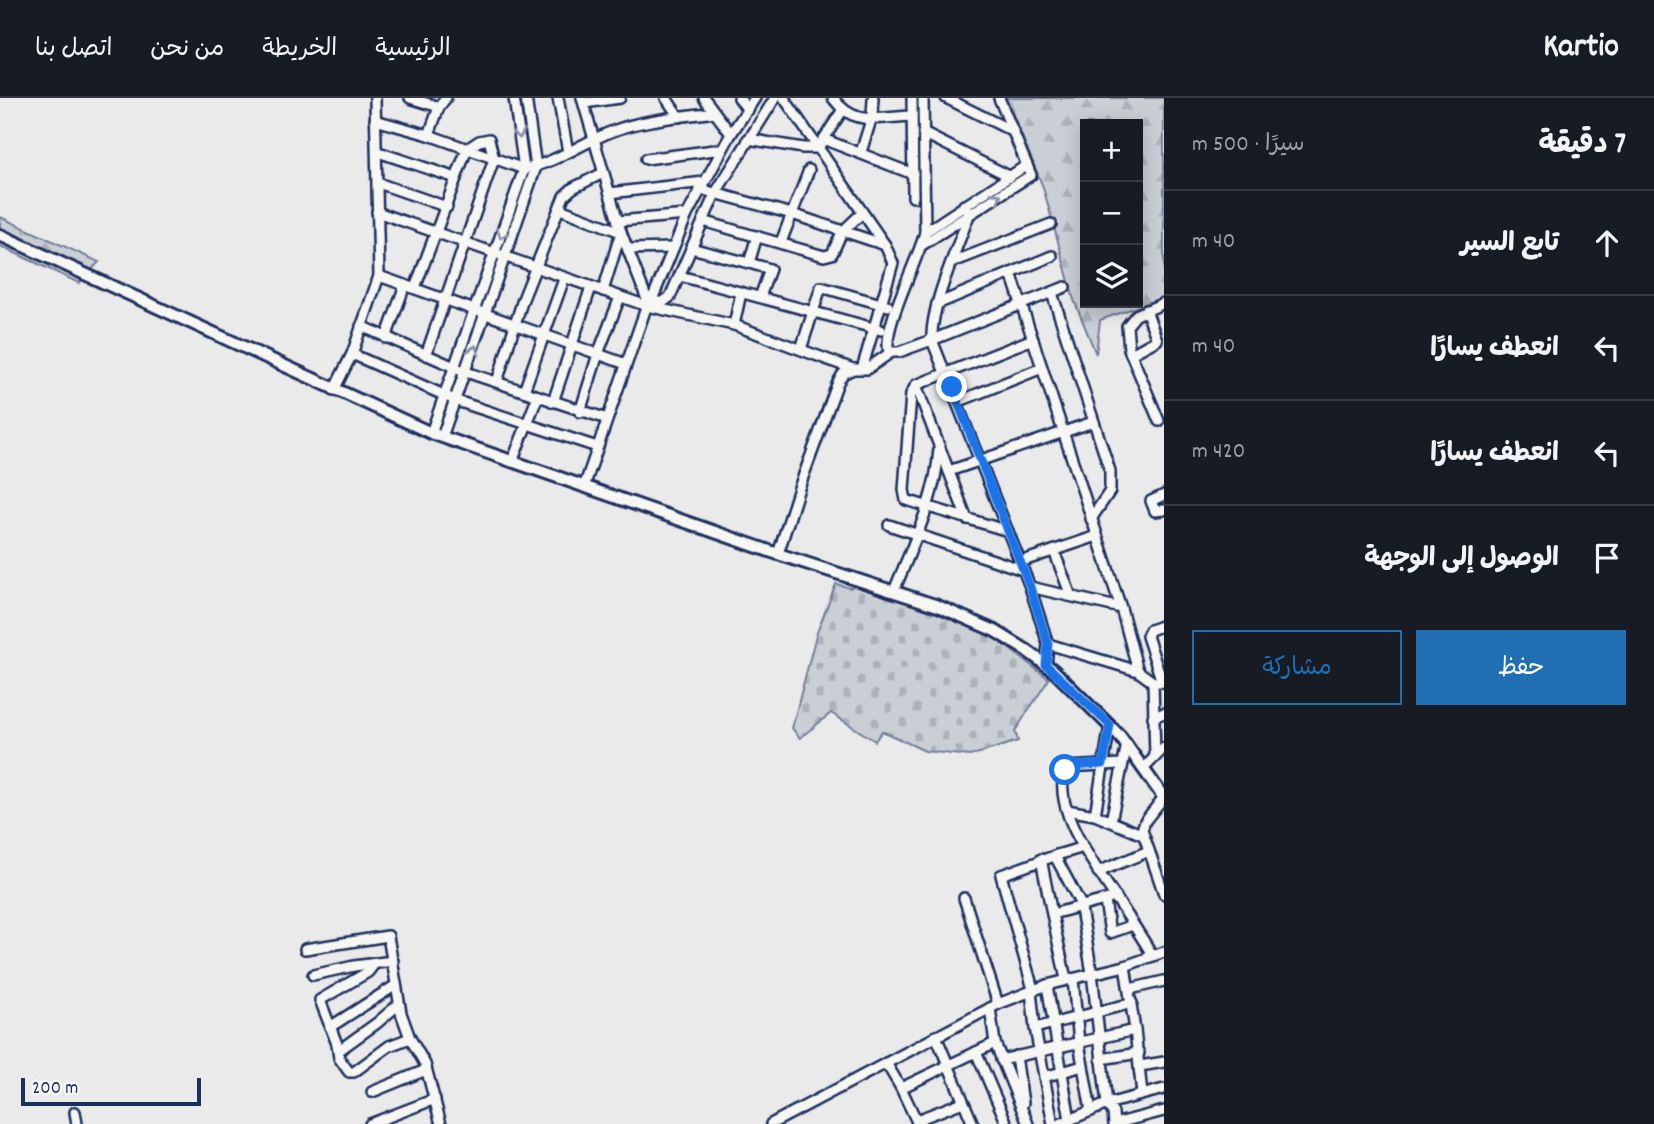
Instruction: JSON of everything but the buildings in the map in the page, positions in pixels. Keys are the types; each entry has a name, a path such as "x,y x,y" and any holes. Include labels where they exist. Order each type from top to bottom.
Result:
{"main road":[{"path":"0,235 437,435 778,554 938,606 996,631 1046,665 1110,725 1164,797"}],"street":[{"path":"334,390 352,354 379,276 375,98"},
{"path":"410,98 439,107"},
{"path":"429,135 439,107 446,98"},
{"path":"437,435 445,397 524,169 514,98"},
{"path":"437,435 457,401 536,167 526,98"},
{"path":"558,98 568,152"},
{"path":"620,98 583,101 621,232 647,304"},
{"path":"666,98 679,117"},
{"path":"704,98 731,134"},
{"path":"739,98 748,110"},
{"path":"584,487 647,304 654,295 702,186 755,98"},
{"path":"647,304 668,299 715,194 775,98"},
{"path":"785,98 885,245 893,265 878,329 857,369"},
{"path":"833,98 842,111 857,118 912,116"},
{"path":"912,98 913,197"},
{"path":"890,353 887,346 896,311 925,232 923,98"},
{"path":"946,98 1014,132"},
{"path":"999,98 1029,170"},
{"path":"862,152 872,117 872,101"},
{"path":"818,148 842,111"},
{"path":"375,120 429,135 524,169 536,167 593,139 627,126 714,112"},
{"path":"923,133 1009,176"},
{"path":"415,288 467,149 479,141 489,139 494,159 426,355"},
{"path":"748,139 818,148"},
{"path":"823,139 913,174"},
{"path":"646,159 722,149"},
{"path":"377,152 456,178"},
{"path":"781,242 809,170"},
{"path":"925,232 1009,176 1029,170"},
{"path":"922,245 969,215 1029,170"},
{"path":"497,382 515,325 567,191 603,173"},
{"path":"378,183 447,207"},
{"path":"610,194 702,186 715,194 792,214 885,245"},
{"path":"964,205 969,215 937,304 931,327 932,340 1030,587 1048,644 1046,665"},
{"path":"560,209 621,232"},
{"path":"377,212 564,279 620,297 734,325 857,369"},
{"path":"703,221 828,256 832,254 842,232 862,213"},
{"path":"618,221 687,215"},
{"path":"953,262 1051,224"},
{"path":"603,291 621,232"},
{"path":"749,263 757,236"},
{"path":"628,249 673,248"},
{"path":"691,248 770,269 760,297"},
{"path":"937,304 1052,256"},
{"path":"1011,273 1121,608 1138,671"},
{"path":"379,276 626,364"},
{"path":"680,276 878,329"},
{"path":"524,391 564,279"},
{"path":"386,338 405,285"},
{"path":"553,402 591,287"},
{"path":"801,349 823,287 885,305"},
{"path":"778,554 843,373 867,369 890,353 932,340 1065,287"},
{"path":"734,325 741,293"},
{"path":"1052,293 1112,480 1107,498 1091,519"},
{"path":"580,412 620,297"},
{"path":"1159,421 1131,354 1127,326 1136,314 1164,303"},
{"path":"1131,354 1157,340 1146,310"},
{"path":"361,326 466,372 607,419"},
{"path":"1008,531 906,500 904,496 911,394 916,385 1033,339"},
{"path":"352,354 445,397 597,447"},
{"path":"957,402 1042,368"},
{"path":"916,385 967,519"},
{"path":"512,462 538,396"},
{"path":"949,471 1093,422"},
{"path":"894,591 917,536 936,477 939,449"},
{"path":"1164,495 1151,501 1154,511 1164,510"},
{"path":"889,525 917,536 1021,566 1097,536"},
{"path":"1054,551 1071,596"},
{"path":"1030,587 1121,608"},
{"path":"1156,757 1153,717 1159,682 1159,655 1147,632 1164,625"},
{"path":"1048,644 1138,671 1159,682"},
{"path":"1153,717 1164,713"},
{"path":"1095,815 1110,725"},
{"path":"1111,821 1126,744"},
{"path":"1144,768 1164,748"},
{"path":"1122,764 1069,766 1065,769 1064,799 1098,873 1153,956"},
{"path":"1164,797 1145,821 1143,835 1164,894"},
{"path":"1067,810 1095,815 1143,835"},
{"path":"1053,1124 1035,1028 1032,990 1001,875 1041,859 1084,847"},
{"path":"1098,873 1149,852"},
{"path":"1057,855 1056,858 1080,903 1092,973 1107,1104 1113,1113 1114,1124 1164,1111"},
{"path":"1041,859 1077,1017 1091,1111"},
{"path":"1052,914 1116,897"},
{"path":"964,898 994,1006 995,1043 1026,1120"},
{"path":"1105,901 1110,933 1133,925"},
{"path":"305,949 387,935 390,938 399,1004 410,1038 426,1070 441,1124"},
{"path":"771,1124 994,1006 1032,990 1125,966 1164,952"},
{"path":"313,975 393,961"},
{"path":"375,963 368,972 320,1000 340,1058 349,1072 354,1072 389,1046 410,1038"},
{"path":"1125,966 1139,1053 1142,1094"},
{"path":"1130,989 1164,981"},
{"path":"330,1027 396,985"},
{"path":"1048,985 1060,1072 1070,1120"},
{"path":"1035,1028 1132,1003"},
{"path":"338,1051 399,1004"},
{"path":"1001,1060 1135,1030"},
{"path":"936,1036 973,1124"},
{"path":"901,1088 995,1043"},
{"path":"976,1052 1007,1124"},
{"path":"1101,1059 1139,1053"},
{"path":"1016,1056 1026,1120"},
{"path":"1140,1066 1164,1062"},
{"path":"886,1063 918,1122 963,1102"},
{"path":"1044,1077 1083,1066"},
{"path":"372,1092 426,1070"},
{"path":"1060,1124 1107,1104 1164,1089"},
{"path":"370,1124 435,1099"},
{"path":"75,1112 77,1124"}],"green space":[{"path":"1006,98 1164,98 1164,297 1143,305 1143,119 1080,119 1080,308 1133,308 1100,320 1096,354 1074,300 1043,187"},
{"path":"0,217 99,262 79,283 0,246"},
{"path":"836,584 850,588 856,584 949,617 994,637 1049,679 1015,731 1018,741 970,756 925,751 882,731 875,741 831,713 800,738 792,728 816,635"}],"route":[{"path":"952,387 1030,587 1048,644 1046,665 1110,725 1103,764 1069,766 1065,770"}]}
